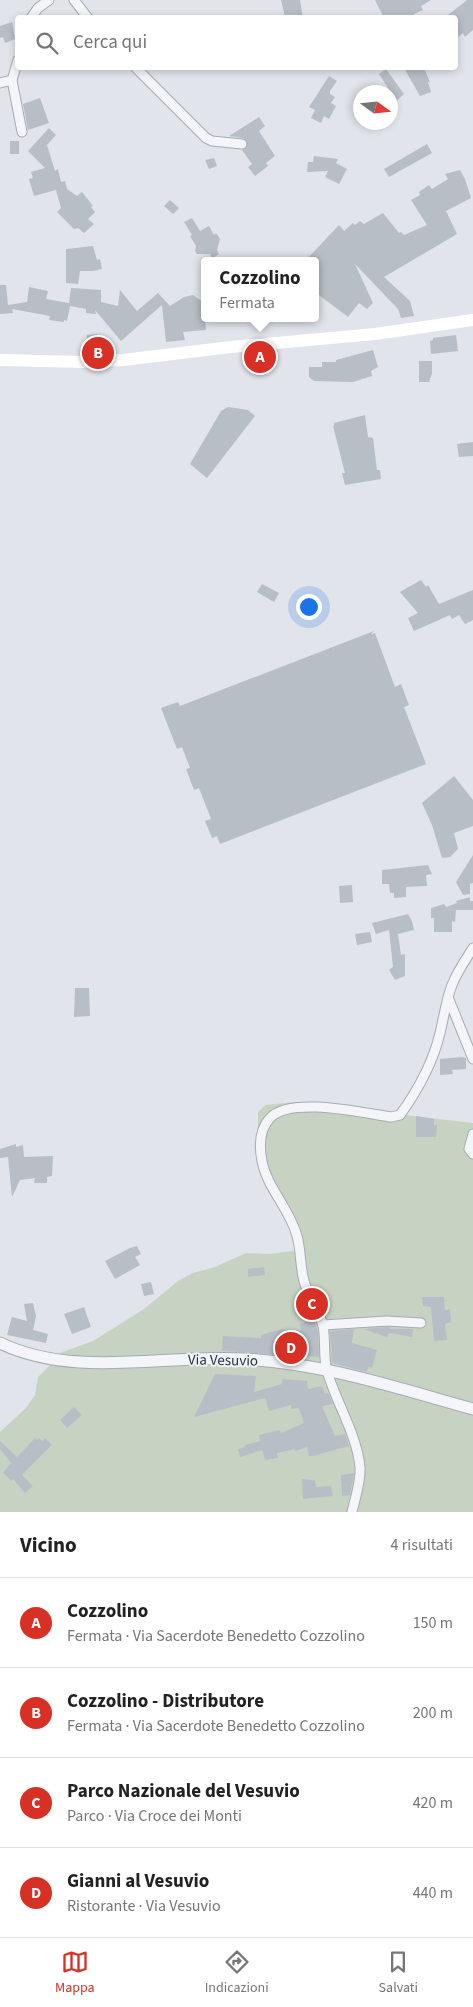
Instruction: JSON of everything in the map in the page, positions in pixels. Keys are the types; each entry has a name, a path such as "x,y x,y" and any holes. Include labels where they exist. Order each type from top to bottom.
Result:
{"main road":[{"path":"0,360 84,362 123,360 231,347 375,334 473,320"}],"street":[{"path":"33,15 38,8 49,0"},
{"path":"74,0 86,15"},
{"path":"15,70 12,80 22,132"},
{"path":"138,70 206,138 212,141 242,144"},
{"path":"0,83 12,80"},
{"path":"352,1512 360,1468 352,1438 326,1370 323,1325 304,1281 297,1234 266,1175 259,1143 263,1127 270,1118 277,1112 301,1106 391,1117 400,1115 420,1084 440,1033 452,983 473,948"},
{"path":"448,997 473,1059"},
{"path":"473,1134 470,1149 473,1154"},
{"path":"323,1325 387,1320 421,1323"},
{"name":"Via Vesuvio","path":"0,1343 30,1355 85,1363 242,1358 291,1362 473,1408"}],"green space":[{"path":"295,1102 473,1123 473,1512 0,1512 0,1432 26,1408 35,1395 38,1377 55,1360 54,1355 93,1341 144,1309 178,1281 193,1273 215,1267 246,1253 270,1254 299,1250 289,1218 267,1180 258,1130 258,1112 266,1105"}],"building":[{"path":"281,0 300,0 302,15 285,15"},
{"path":"375,0 431,0 421,6 423,10 414,15 382,15"},
{"path":"467,0 473,0 473,30 465,37 463,33 458,37 458,15 448,15"},
{"path":"12,22 15,39 5,43 3,37 0,38 0,26"},
{"path":"385,70 387,70 398,85 386,85 379,74"},
{"path":"405,70 425,70 430,82 428,82 431,92 420,96"},
{"path":"329,76 337,81 330,91 330,94 335,97 331,103 336,106 329,119 324,116 321,123 311,118 315,110 309,107"},
{"path":"398,86 404,94 398,100"},
{"path":"40,98 49,123 28,130 23,104"},
{"path":"259,117 265,126 259,131 275,156 266,163 268,166 255,176 248,167 252,164 242,150 247,147 247,141 243,138 229,136"},
{"path":"49,128 56,135 47,145 55,171 58,169 61,182 65,181 67,189 77,196 82,192 93,206 91,207 95,212 88,219 94,224 84,233 78,228 74,229 57,212 61,208 56,190 34,196 29,179 33,178 31,172 45,168 28,151"},
{"path":"10,141 19,141 19,154 10,154"},
{"path":"427,144 432,153 389,177 384,169"},
{"path":"314,156 338,159 336,163 347,169 339,184 325,177 328,171 307,172 308,162 313,162"},
{"path":"214,158 217,166 209,169 205,160"},
{"path":"460,170 471,198 446,211 457,234 384,277 410,301 414,316 401,318 398,309 355,264 373,303 367,309 359,303 348,317 319,295 319,257 309,257 339,225 344,231 353,223 355,225 360,221 364,224 383,213 399,233 401,232 404,235 427,225 411,200 420,195 419,192 429,185 432,189 448,179 445,174"},
{"path":"170,200 179,208 173,214 164,206"},
{"path":"192,218 200,231 209,226 214,235 216,233 220,239 217,250 219,254 212,257 210,254 197,254 195,251 196,246 190,236 192,235 184,222"},
{"path":"93,246 97,260 100,259 102,269 80,271 78,284 66,283 66,249"},
{"path":"0,285 6,285 8,305 27,302 29,287 48,291 46,299 69,303 71,288 101,290 101,302 118,306 120,290 137,311 158,293 170,306 184,297 193,295 201,301 201,322 205,322 206,330 183,332 185,340 166,342 162,305 121,341 95,310 96,314 86,313 86,309 70,306 67,321 64,320 64,322 49,320 50,316 12,309 13,313 0,314"},
{"path":"97,334 98,346 87,347 87,335"},
{"path":"456,335 458,351 431,354 430,341 433,338"},
{"path":"373,350 378,367 371,371 372,376 353,382 314,381 309,377 309,367 322,367 322,362 336,362 336,360"},
{"path":"419,361 432,361 432,373 429,382 419,382"},
{"path":"228,407 248,410 255,416 207,478 190,464 221,411"},
{"path":"365,415 368,437 373,438 377,470 380,470 381,479 345,485 342,473 345,473 333,426 334,423"},
{"path":"473,442 473,456 459,457 457,444"},
{"path":"421,580 426,587 428,585 439,604 473,590 473,620 465,624 459,615 452,619 450,615 414,631 408,618 418,613 400,592"},
{"path":"262,584 279,593 274,602 257,592"},
{"path":"374,631 371,634 375,633 395,687 401,684 409,705 404,707 426,764 220,844 217,836 212,838 205,821 211,819 199,788 194,790 186,769 190,768 182,747 177,749 161,708 178,702 180,706"},
{"path":"454,776 473,800 473,826 454,833 458,849 450,857 442,858 432,825 422,803"},
{"path":"473,855 473,883 470,884 470,894 463,895 456,882"},
{"path":"428,865 432,874 426,875 427,886 406,887 406,897 394,898 394,893 390,893 389,884 382,884 382,870"},
{"path":"352,885 353,902 340,903 339,886"},
{"path":"470,897 470,901 473,901 473,910 456,910 455,922 452,921 452,932 434,932 434,918 431,918 431,908 444,904 446,907 457,903 456,901"},
{"path":"408,914 414,930 398,934 401,955 405,954 405,976 395,980 389,970 393,967 389,930 376,934 372,923"},
{"path":"370,932 372,942 357,945 355,934"},
{"path":"75,988 89,988 90,1016 74,1017"},
{"path":"466,1058 466,1069 452,1070 453,1074 440,1075 440,1059"},
{"path":"416,1116 434,1119 434,1125 437,1125 436,1137 416,1137"},
{"path":"16,1144 16,1147 23,1145 24,1157 53,1156 52,1176 47,1177 47,1183 34,1183 35,1178 20,1180 12,1197 8,1157 0,1158 0,1149"},
{"path":"137,1246 141,1254 135,1257 140,1265 115,1279 105,1261"},
{"path":"264,1267 265,1275 248,1277 248,1269"},
{"path":"151,1282 154,1294 144,1296 141,1284"},
{"path":"422,1297 444,1297 445,1310 450,1309 451,1322 445,1324 447,1340 434,1341 431,1307 423,1306"},
{"path":"33,1303 36,1316 33,1330 48,1334 46,1343 7,1335 12,1317 27,1321 24,1304"},
{"path":"84,1307 91,1327 72,1334 64,1314"},
{"path":"314,1320 318,1332 319,1357 222,1351 223,1336 261,1338 261,1335 281,1329 301,1331 300,1324"},
{"path":"387,1327 390,1329 413,1329 412,1337 389,1333 387,1337 363,1329"},
{"path":"354,1329 352,1343 377,1350 372,1368 368,1367 367,1372 332,1362 330,1331"},
{"path":"215,1374 256,1376 254,1392 282,1384 282,1379 307,1381 308,1389 322,1386 325,1394 328,1393 333,1404 322,1406 335,1436 345,1434 349,1446 313,1456 309,1456 307,1447 295,1451 295,1449 277,1453 278,1458 265,1460 262,1450 240,1457 238,1449 260,1441 259,1435 280,1430 281,1433 304,1423 299,1408 291,1409 291,1405 269,1411 265,1398 194,1417"},
{"path":"74,1407 82,1415 67,1428 60,1420"},
{"path":"35,1438 37,1440 39,1438 42,1441 45,1438 52,1445 22,1475 33,1486 25,1493 13,1479 12,1481 3,1473 11,1463 0,1449 0,1441 17,1457"},
{"path":"354,1473 350,1495 342,1496 341,1475"},
{"path":"302,1479 315,1480 316,1487 331,1486 333,1496 303,1499"}],"place":[{"name":"Cozzolino - Distributore","path":"98,353"},
{"name":"Cozzolino","path":"260,357"},
{"name":"Parco Nazionale del Vesuvio","path":"312,1304"},
{"name":"Gianni al Vesuvio","path":"291,1348"}]}
